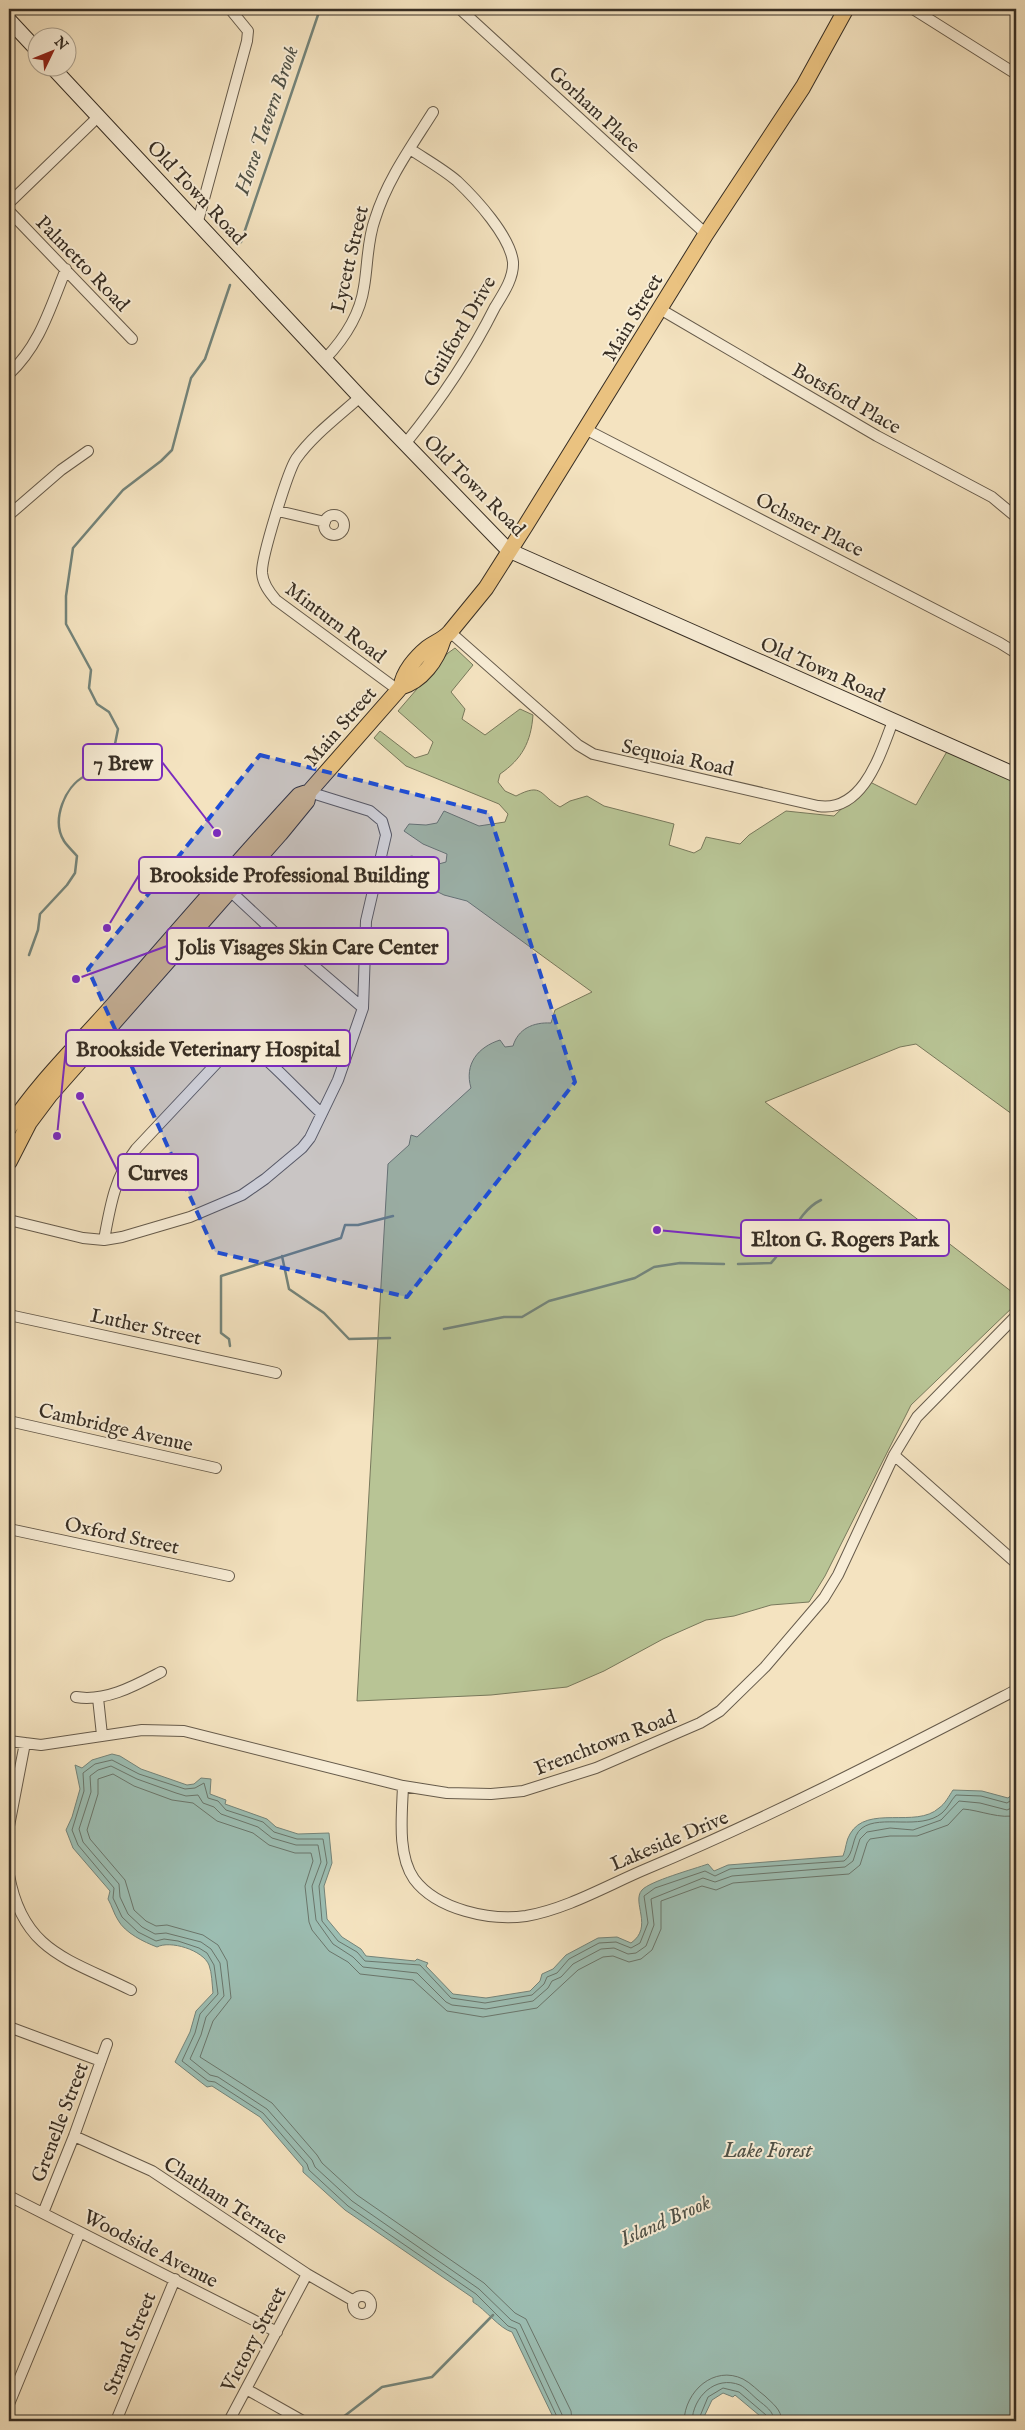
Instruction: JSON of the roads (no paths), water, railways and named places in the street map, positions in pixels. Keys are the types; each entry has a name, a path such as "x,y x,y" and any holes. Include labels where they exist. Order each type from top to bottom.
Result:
{"main road":[{"name":"Main Street","path":"9,1128 30,1110 226,887 302,807 307,800 308,792 400,688 402,676 428,647 447,636 486,588 508,550 587,430 706,234 800,91 846,9"},
{"path":"9,20 28,40"},
{"name":"Old Town Road","path":"63,78 198,221 360,397 508,550 1016,775"},
{"name":"Main Street","path":"9,1162 30,1110"}],"street":[{"path":"198,221 247,42 248,31 230,9"},
{"name":"Gorham Place","path":"460,9 706,234"},
{"path":"913,9 1016,74"},
{"name":"Lycett Street","path":"325,359 337,346 358,312 364,288 370,234 374,220 388,185 432,112"},
{"path":"9,203 99,116"},
{"name":"Guilford Drive","path":"405,444 449,387 473,350 510,280 513,263 507,244 498,229 464,190 449,175 410,149"},
{"name":"Palmetto Road","path":"9,211 132,339"},
{"path":"9,374 22,361 39,338 66,269"},
{"name":"Botsford Place","path":"660,309 877,436 992,498 1016,517"},
{"name":"Minturn Road","path":"360,397 296,460 289,475 263,564 264,580 270,593 400,688"},
{"name":"Ochsner Place","path":"587,430 1000,642 1016,654"},
{"path":"9,515 61,470 88,451"},
{"path":"278,511 325,522"},
{"name":"Sequoia Road","path":"447,636 578,745 593,754 818,806 839,806 856,794 884,744 892,721"},
{"path":"9,1220 83,1238 104,1240 122,1238 190,1218 242,1195 265,1179 302,1148 316,1129 321,1113 338,1080 363,1008 366,921 385,843 385,827 382,821 370,811 308,792"},
{"path":"226,887 363,1008"},
{"path":"104,1240 119,1176 130,1157 228,1051 240,1042 246,1043 259,1052 321,1113"},
{"name":"Luther Street","path":"9,1315 276,1373"},
{"name":"Frenchtown Road","path":"9,1741 41,1745 156,1729 190,1732 403,1786 447,1793 474,1794 540,1787 596,1768 700,1723 720,1711 765,1667 824,1598 838,1575 894,1455 925,1406 1016,1316"},
{"name":"Cambridge Avenue","path":"9,1421 216,1468"},
{"path":"894,1455 1016,1563"},
{"name":"Oxford Street","path":"9,1529 229,1576"},
{"path":"76,1697 98,1698 140,1683 161,1672"},
{"name":"Lakeside Drive","path":"403,1786 404,1852 410,1871 418,1884 434,1896 461,1908 490,1916 524,1916 572,1901 755,1822 1016,1690"},
{"path":"98,1698 102,1735"},
{"path":"9,1826 25,1744"},
{"path":"9,1875 17,1907 30,1931 41,1943 54,1952 131,1990"},
{"path":"9,2027 101,2062"},
{"name":"Grenelle Street","path":"43,2213 74,2136 107,2044"},
{"name":"Chatham Terrace","path":"74,2136 152,2172 307,2274 354,2302"},
{"name":"Woodside Avenue","path":"9,2196 277,2332"},
{"path":"9,2404 80,2232"},
{"name":"Victory Street","path":"229,2421 307,2274"},
{"name":"Strand Street","path":"116,2421 174,2279"},
{"path":"246,2389 301,2421"}],"water":[{"name":"Lake Forest","path":"112,1754 120,1756 141,1769 187,1785 194,1784 201,1778 211,1779 210,1794 226,1800 225,1804 267,1819 276,1827 298,1834 329,1833 332,1863 324,1886 327,1919 342,1937 361,1949 366,1956 415,1961 417,1959 428,1963 426,1966 453,1994 486,1998 530,1991 540,1981 542,1974 553,1969 566,1955 598,1938 617,1937 631,1943 638,1937 641,1930 639,1895 642,1890 663,1879 708,1864 714,1871 728,1865 843,1856 850,1834 858,1825 868,1820 918,1817 929,1814 943,1804 953,1790 982,1791 1008,1798 1016,1791 1016,2421 766,2421 735,2395 733,2397 723,2393 712,2400 702,2421 555,2421 512,2332 503,2327 473,2302 473,2298 345,2210 303,2172 303,2167 260,2117 212,2086 207,2087 175,2062 190,2032 196,2011 213,1993 209,1965 200,1955 186,1948 170,1945 157,1947 141,1940 125,1929 117,1918 108,1899 110,1891 73,1848 66,1830 80,1789 75,1765 82,1768 92,1760"}],"waterway":[{"name":"Horse Tavern Brook","path":"241,242 320,9"},
{"name":"Horse Tavern Brook","path":"29,955 38,930 40,914 67,885 75,873 77,856 64,841 60,833 60,814 66,795 71,787 85,776 105,779 112,776 115,770 112,759 118,729 109,712 97,704 89,688 91,670 66,624 66,596 73,548 123,490 161,461 172,450 191,378 205,359 230,285"},
{"path":"738,1264 771,1263 805,1212 821,1200"},
{"path":"230,1346 229,1339 221,1333 221,1276 341,1238 345,1225 358,1225 393,1216"},
{"path":"282,1256 289,1289 324,1313 349,1339 390,1338"},
{"path":"444,1329 504,1317 522,1317 549,1301 635,1278 654,1267 680,1263 724,1264"},
{"name":"Island Brook","path":"338,2421 382,2387 432,2377 493,2315"}],"place":[{"name":"7 Brew","path":"217,833"},
{"name":"Brookside Professional Building","path":"107,928"},
{"name":"Jolis Visages Skin Care Center","path":"76,979"},
{"name":"Curves","path":"80,1096"},
{"name":"Brookside Veterinary Hospital","path":"57,1136"},
{"name":"Elton G. Rogers Park","path":"657,1230"}]}
